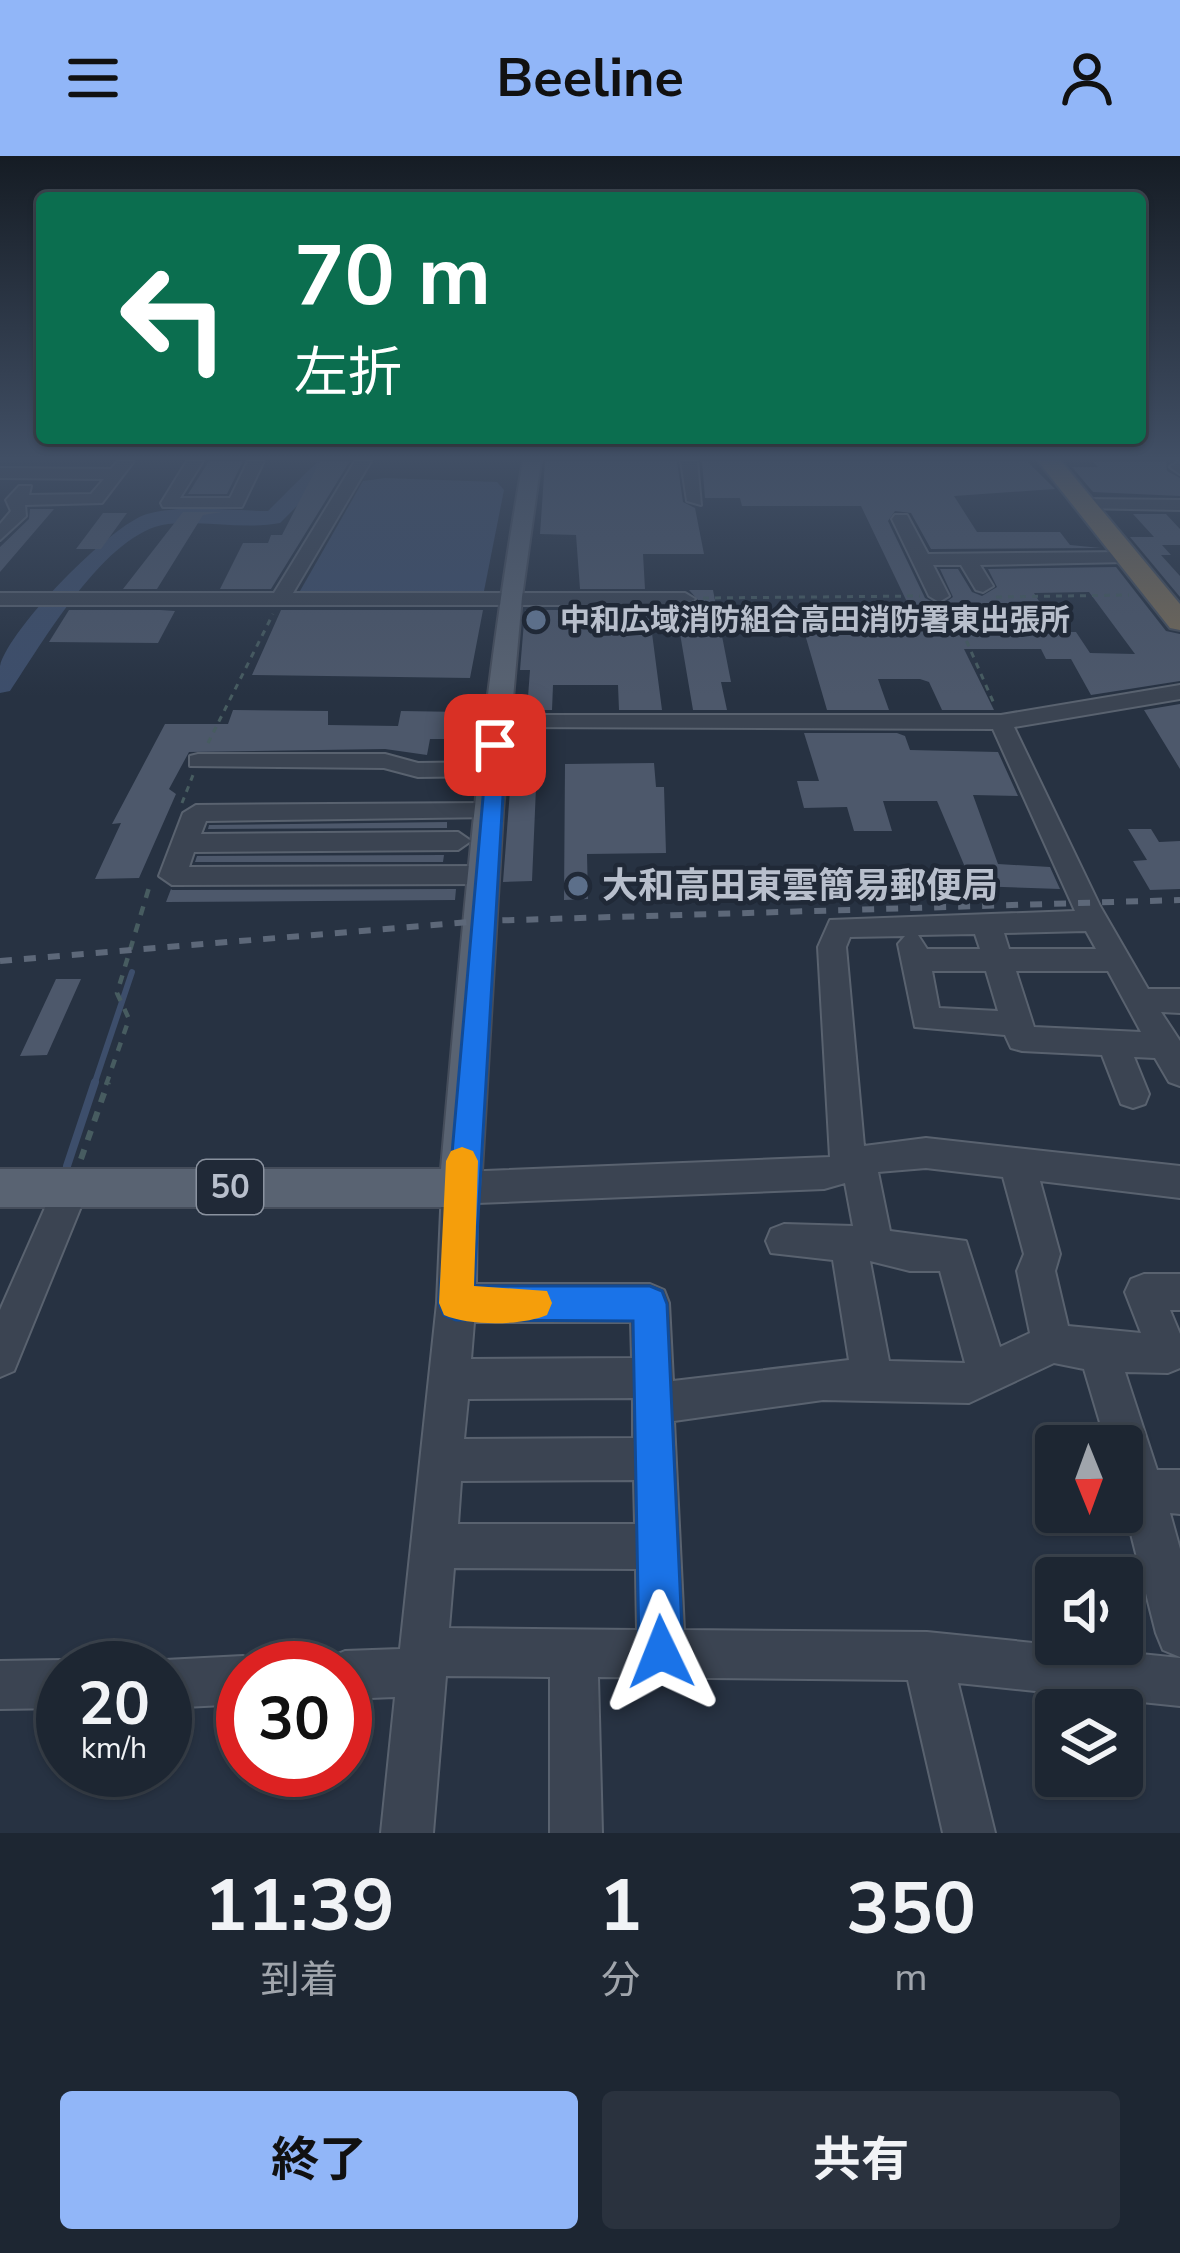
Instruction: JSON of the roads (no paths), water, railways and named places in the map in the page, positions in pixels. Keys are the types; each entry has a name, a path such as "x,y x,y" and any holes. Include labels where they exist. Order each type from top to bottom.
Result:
{"highway":[{"path":"1114,539 1180,622"}],"main road":[{"path":"460,1188 469,875 475,811 493,769 519,539"},
{"name":"50","path":"0,1188 460,1188"}],"street":[{"path":"282,596 316,539"},
{"path":"911,539 948,598"},
{"path":"921,560 1128,556"},
{"path":"967,559 987,592"},
{"path":"3,598 686,599"},
{"path":"497,720 1001,722 1180,692"},
{"path":"1001,722 1094,921 1173,1059"},
{"path":"198,761 386,761 418,770 493,769"},
{"path":"475,811 458,841 469,875 172,876 196,813 329,812 475,811"},
{"path":"314,875 329,812"},
{"path":"184,843 458,841"},
{"path":"872,1379 832,947 840,927 1094,921"},
{"path":"907,922 926,1019 1017,1024"},
{"path":"986,922 1022,1039 1113,1043 1173,1059"},
{"path":"916,961 1115,960"},
{"path":"1139,1000 1180,1001"},
{"path":"1113,1043 1132,1094"},
{"path":"407,1833 456,1303 460,1188 824,1174 854,1164 926,1153 1180,1182"},
{"path":"1017,1163 1042,1254 1036,1271 1052,1343"},
{"path":"0,1357 71,1187"},
{"path":"784,1241 861,1242 910,1254 953,1253 989,1375"},
{"path":"449,1379 652,1391 823,1380 969,1383 1052,1343 1099,1352 1168,1353 1144,1292 1180,1292"},
{"path":"456,1303 650,1304 661,1652"},
{"path":"1099,1352 1161,1492 1180,1633"},
{"path":"442,1460 654,1459"},
{"path":"434,1546 657,1547"},
{"path":"574,1651 576,1833"},
{"path":"372,1671 423,1662 574,1651 661,1652 927,1656 1180,1682"},
{"path":"927,1656 969,1833"},
{"path":"0,1685 36,1684"}],"water":[{"path":"330,539 494,539 484,591 300,591"}],"waterway":[{"path":"0,685 45,618 120,539"},
{"path":"94,1085 132,972"},
{"path":"67,1166 94,1085"}],"railway":[{"path":"0,961 481,921 1180,900"}],"place":[{"name":"中和広域消防組合高田消防署東出張所","path":"536,620"},
{"name":"大和高田東雲簡易郵便局","path":"578,886"}]}
